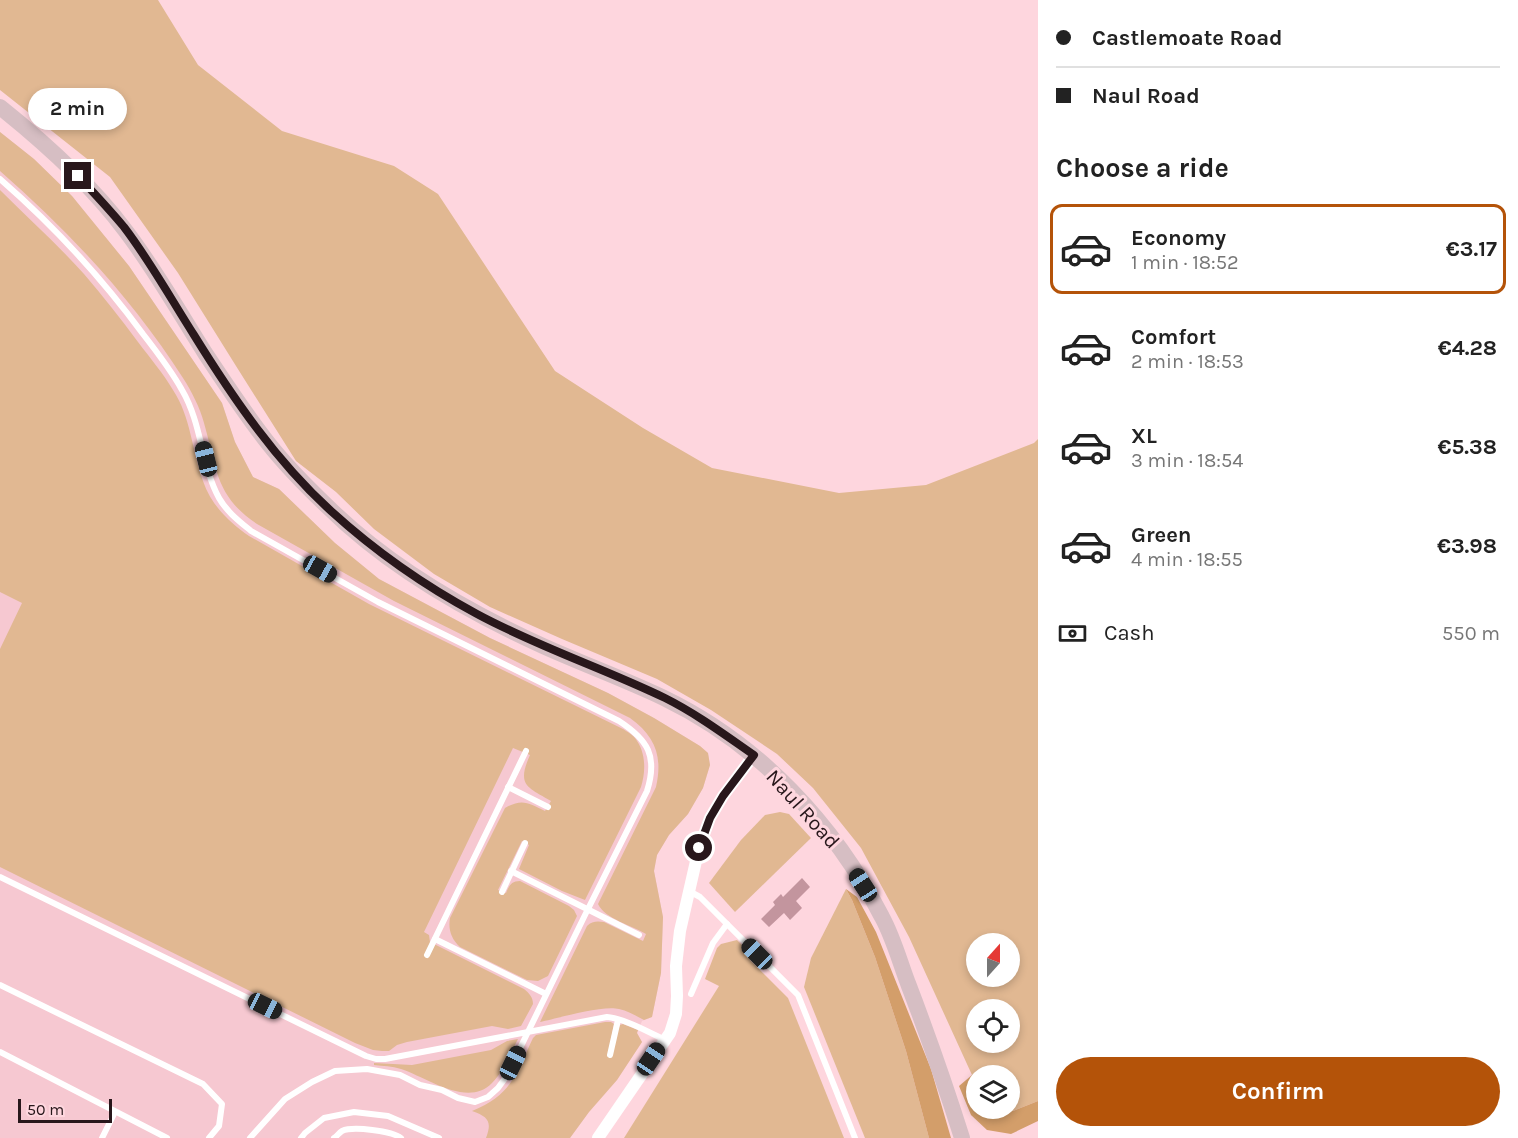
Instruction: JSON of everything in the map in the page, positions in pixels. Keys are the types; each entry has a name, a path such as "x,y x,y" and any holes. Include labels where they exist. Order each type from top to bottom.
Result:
{"street":[{"name":"Naul Road","path":"0,107 36,136 66,165 125,228 205,353 268,443 331,511 420,580 477,614 666,699 705,721 754,755 799,797 818,819 863,885 884,921 963,1138"},
{"path":"598,1138 670,1033 676,1014 676,966 680,931 699,848 710,818 723,796 754,755"}],"lane":[{"path":"0,179 25,200 86,263 123,306 167,366 193,412 212,482 220,500 234,517 251,531 378,602 619,721 634,731 645,743 650,760 652,776 647,791 506,1077 498,1088 488,1097 475,1102 400,1075 367,1069 334,1071 285,1099 250,1138"},
{"path":"427,955 526,751"},
{"path":"508,787 548,807"},
{"path":"502,892 525,843"},
{"path":"511,871 639,935"},
{"path":"0,877 366,1056 385,1059 607,1017 665,1040"},
{"path":"689,891 700,897 798,995 855,1138"},
{"path":"691,994 713,943 727,924"},
{"path":"435,939 546,994"},
{"path":"0,985 203,1084 222,1104 219,1126 209,1138"},
{"path":"610,1055 618,1020"},
{"path":"0,1052 167,1138"},
{"path":"102,1138 115,1112"},
{"path":"301,1138 324,1118 354,1112 388,1116 438,1138"},
{"path":"334,1138 342,1131 362,1129 395,1133 401,1138"}],"shaded area":[{"path":"0,0 158,0 198,65 282,131 394,166 438,194 555,371 643,428 712,468 839,493 926,485 1034,443 1038,439 1038,1101 1020,1108 1020,1065 967,1065 909,937 861,848 813,788 777,754 711,710 657,679 490,607 434,574 374,529 336,492 296,461 178,273 110,177 0,90"},
{"path":"0,132 34,159 72,196 129,266 222,403 235,442 253,477 279,489 335,543 379,579 490,638 608,693 654,718 708,753 710,765 703,788 688,814 669,835 657,855 654,871 663,917 661,973 652,1017 642,1021 637,1033 642,1042 617,1080 570,1138 0,1138"},
{"path":"0,132 34,159 72,196 129,266 222,403 235,442 253,477 279,489 335,543 379,579 490,638 608,693 654,718 708,753 710,765 703,788 688,814 669,835 657,855 654,871 663,917 661,973 652,1017 644,1020 626,1011 612,1008 592,1010 540,1022 589,924 604,922 643,941 646,934 613,918 598,904 656,787 657,756 646,732 630,718 394,601 257,524 243,513 225,492 215,467 200,412 183,378 122,294 51,218 0,171"},
{"path":"0,190 84,274 165,378 184,411 206,490 234,525 249,536 369,604 623,729 639,743 644,762 641,787 585,900 519,869 529,845 522,841 498,890 506,893 512,883 520,881 574,910 577,916 548,976 538,981 527,980 460,947 454,941 449,926 450,918 505,808 521,802 545,811 551,801 531,788 524,779 530,755 513,748 424,932 429,935 430,942 528,992 533,1004 521,1026 508,1029 492,1026 407,1042 389,1051 373,1050 0,867 0,649 22,603 0,592"},
{"path":"780,812 789,814 811,838 735,912 709,883 741,840 765,815"},
{"path":"846,889 875,957 906,1051 929,1138 865,1138 804,987 811,958"},
{"path":"846,889 857,897 876,932 931,1069 951,1138 929,1138 906,1051 875,957"},
{"path":"737,940 753,956 750,960 788,998 844,1138 624,1138 719,986 705,979 717,948 721,944"},
{"path":"605,1022 614,1024 608,1055 620,1025 638,1030 637,1033 642,1042 617,1080 570,1138 486,1138 489,1128 488,1121 472,1111 496,1098 511,1082 536,1035"},
{"path":"518,1039 503,1068 492,1083 482,1090 471,1093 448,1089 398,1068 374,1065 374,1063 412,1065 491,1050 507,1041"},
{"path":"966,1080 966,1103 959,1086"},
{"path":"1038,1101 1038,1121 1011,1134 987,1130 975,1119 1020,1119 1020,1108"}],"building":[{"path":"802,878 810,887 796,901 802,908 790,920 784,913 769,927 761,919 775,905 773,902 781,894 783,897"}],"route":[{"path":"78,176 125,228 205,353 268,443 331,511 420,580 477,614 666,699 705,721 754,755 723,796 710,818 699,848"}]}
